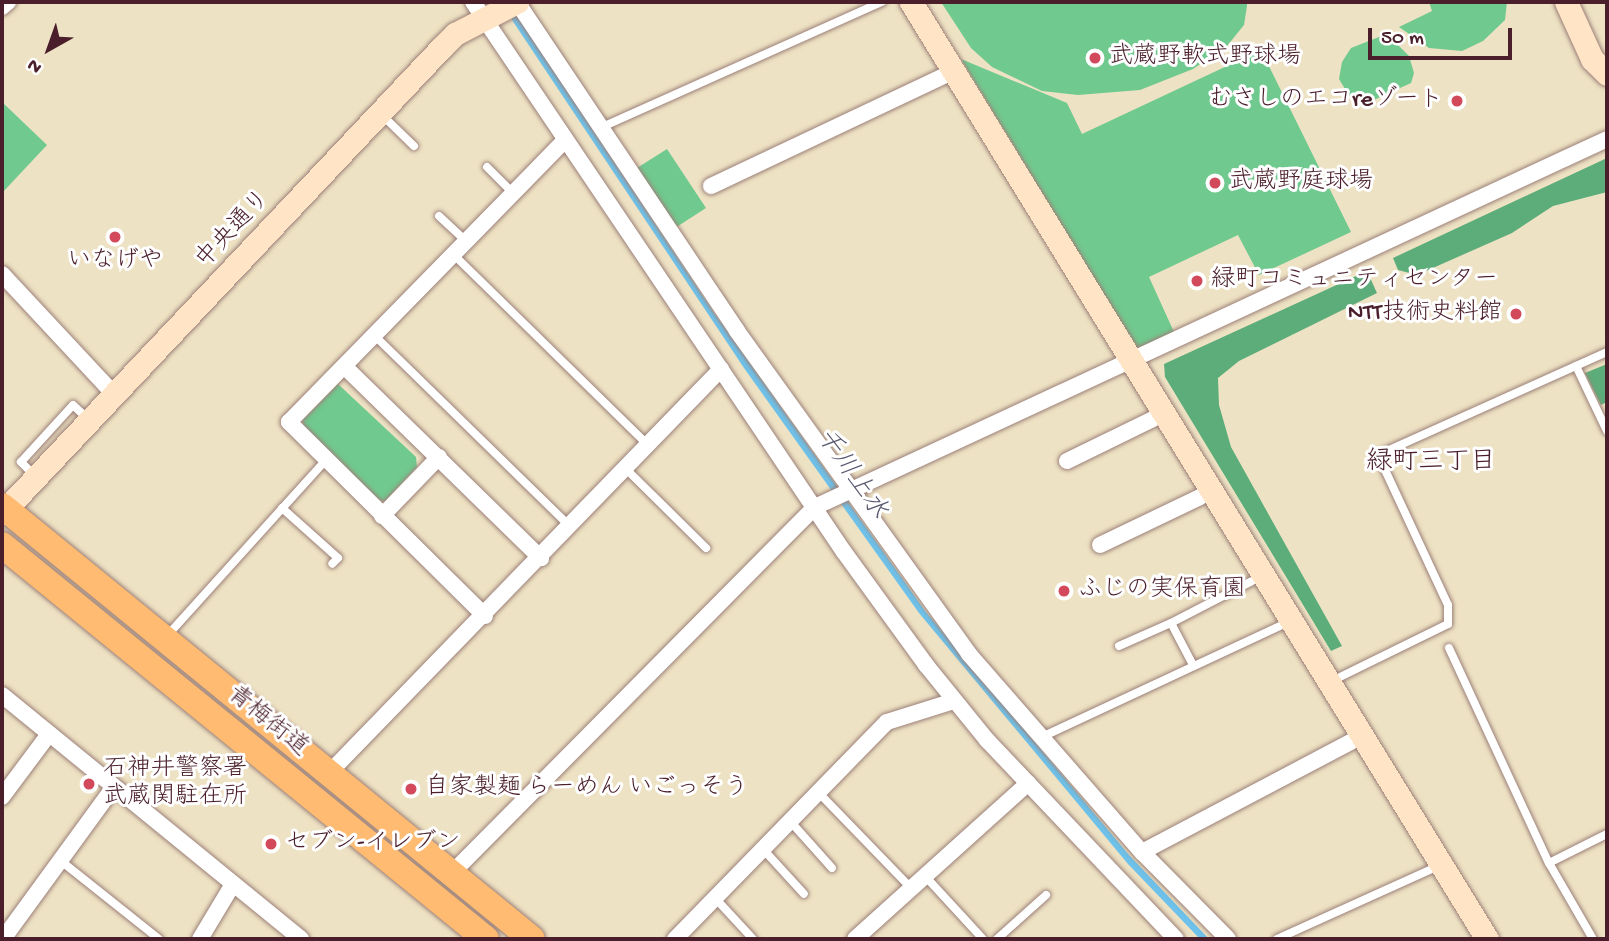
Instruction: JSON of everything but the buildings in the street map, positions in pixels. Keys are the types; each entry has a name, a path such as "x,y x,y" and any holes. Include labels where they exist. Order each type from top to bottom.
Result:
{"main road":[{"name":"青梅街道","path":"3,509 532,939"},
{"name":"青梅街道","path":"2,545 486,939"}],"street":[{"path":"2,7 8,2"},
{"path":"911,2 1488,939"},
{"path":"1566,2 1592,59 1607,74"},
{"path":"515,3 842,493 968,654 1044,736 1142,852 1228,939"},
{"name":"中央通り","path":"3,509 455,34 483,11 515,3"},
{"path":"483,11 564,141 815,507 954,701 1176,939"},
{"path":"711,186 954,71"},
{"path":"452,873 815,507 1134,362 1607,139"},
{"path":"485,616 325,461 289,422 376,337 564,141"},
{"path":"2,274 114,394"},
{"path":"345,367 541,558"},
{"path":"329,773 485,616 721,369"},
{"path":"1067,461 1153,419"},
{"path":"382,516 439,457"},
{"path":"1100,545 1200,497"},
{"path":"2,695 299,938"},
{"path":"675,939 887,722 954,701"},
{"path":"2,797 49,734"},
{"path":"1142,852 1351,742"},
{"path":"855,939 1028,783"},
{"path":"10,936 113,788"},
{"path":"200,939 233,884"}],"lane":[{"path":"600,128 882,2"},
{"path":"380,114 414,146"},
{"path":"486,167 514,194"},
{"path":"439,216 467,242"},
{"path":"454,255 648,445"},
{"path":"376,337 570,526"},
{"path":"1340,677 1448,624 1448,605 1378,455 1607,352"},
{"path":"1576,366 1607,431"},
{"path":"164,639 325,461"},
{"path":"625,468 706,548"},
{"path":"282,508 338,558 332,564"},
{"path":"1119,646 1252,581"},
{"path":"1171,622 1193,665"},
{"path":"1044,736 1280,626"},
{"path":"1449,648 1549,863 1593,939"},
{"path":"817,792 911,888"},
{"path":"790,821 832,867"},
{"path":"1549,863 1607,834"},
{"path":"762,848 804,894"},
{"path":"61,861 159,939"},
{"path":"1278,939 1430,870"},
{"path":"925,876 983,939"},
{"path":"997,939 1046,895"},
{"path":"715,898 753,939"}],"green space":[{"name":"武蔵野軟式野球場","path":"941,2 1247,2 1247,6 1244,25 1227,46 1193,69 1140,90 1078,95 1042,91 992,67 971,48"},
{"path":"1429,2 1507,2 1505,20 1483,41 1462,51 1429,48 1399,27 1432,11"},
{"path":"1379,37 1396,43 1409,56 1414,73 1411,83 1363,105 1354,104 1339,79 1342,62 1351,48"},
{"name":"武蔵野庭球場","path":"1261,50 1351,232 1259,275 1238,235 1149,277 1174,332 1138,351 961,59 1067,103 1082,134"},
{"path":"2,102 47,145 2,193"},
{"path":"667,149 706,208 675,228 637,168"},
{"path":"1607,158 1607,192 1553,206 1512,233 1417,275 1398,270 1393,258"},
{"path":"1367,271 1377,293 1239,361 1218,378 1219,405 1231,447 1342,646 1331,651 1165,377 1164,364"},
{"path":"1607,364 1607,402 1601,405 1585,373"},
{"path":"338,384 416,457 417,467 385,501 378,500 303,432 303,420"}],"water":[{"path":"500,2 508,2 712,310 926,612 1129,855 1209,939 1200,939 1128,864 919,613 744,368"}],"place":[{"name":"武蔵野軟式野球場","path":"1095,58"},
{"name":"むさしのエコreゾート","path":"1457,101"},
{"name":"武蔵野庭球場","path":"1215,183"},
{"name":"いなげや","path":"115,237"},
{"name":"緑町コミュニティセンター","path":"1197,281"},
{"name":"NTT技術史料館","path":"1516,314"},
{"name":"ふじの実保育園","path":"1064,591"},
{"name":"石神井警察署 武蔵関駐在所","path":"89,784"},
{"name":"自家製麺 らーめん いごっそう","path":"411,789"},
{"name":"セブン-イレブン","path":"271,844"}],"district":[{"name":"緑町三丁目","path":"1431,464"}],"water label":[{"name":"千川上水","path":"850,475"}]}
